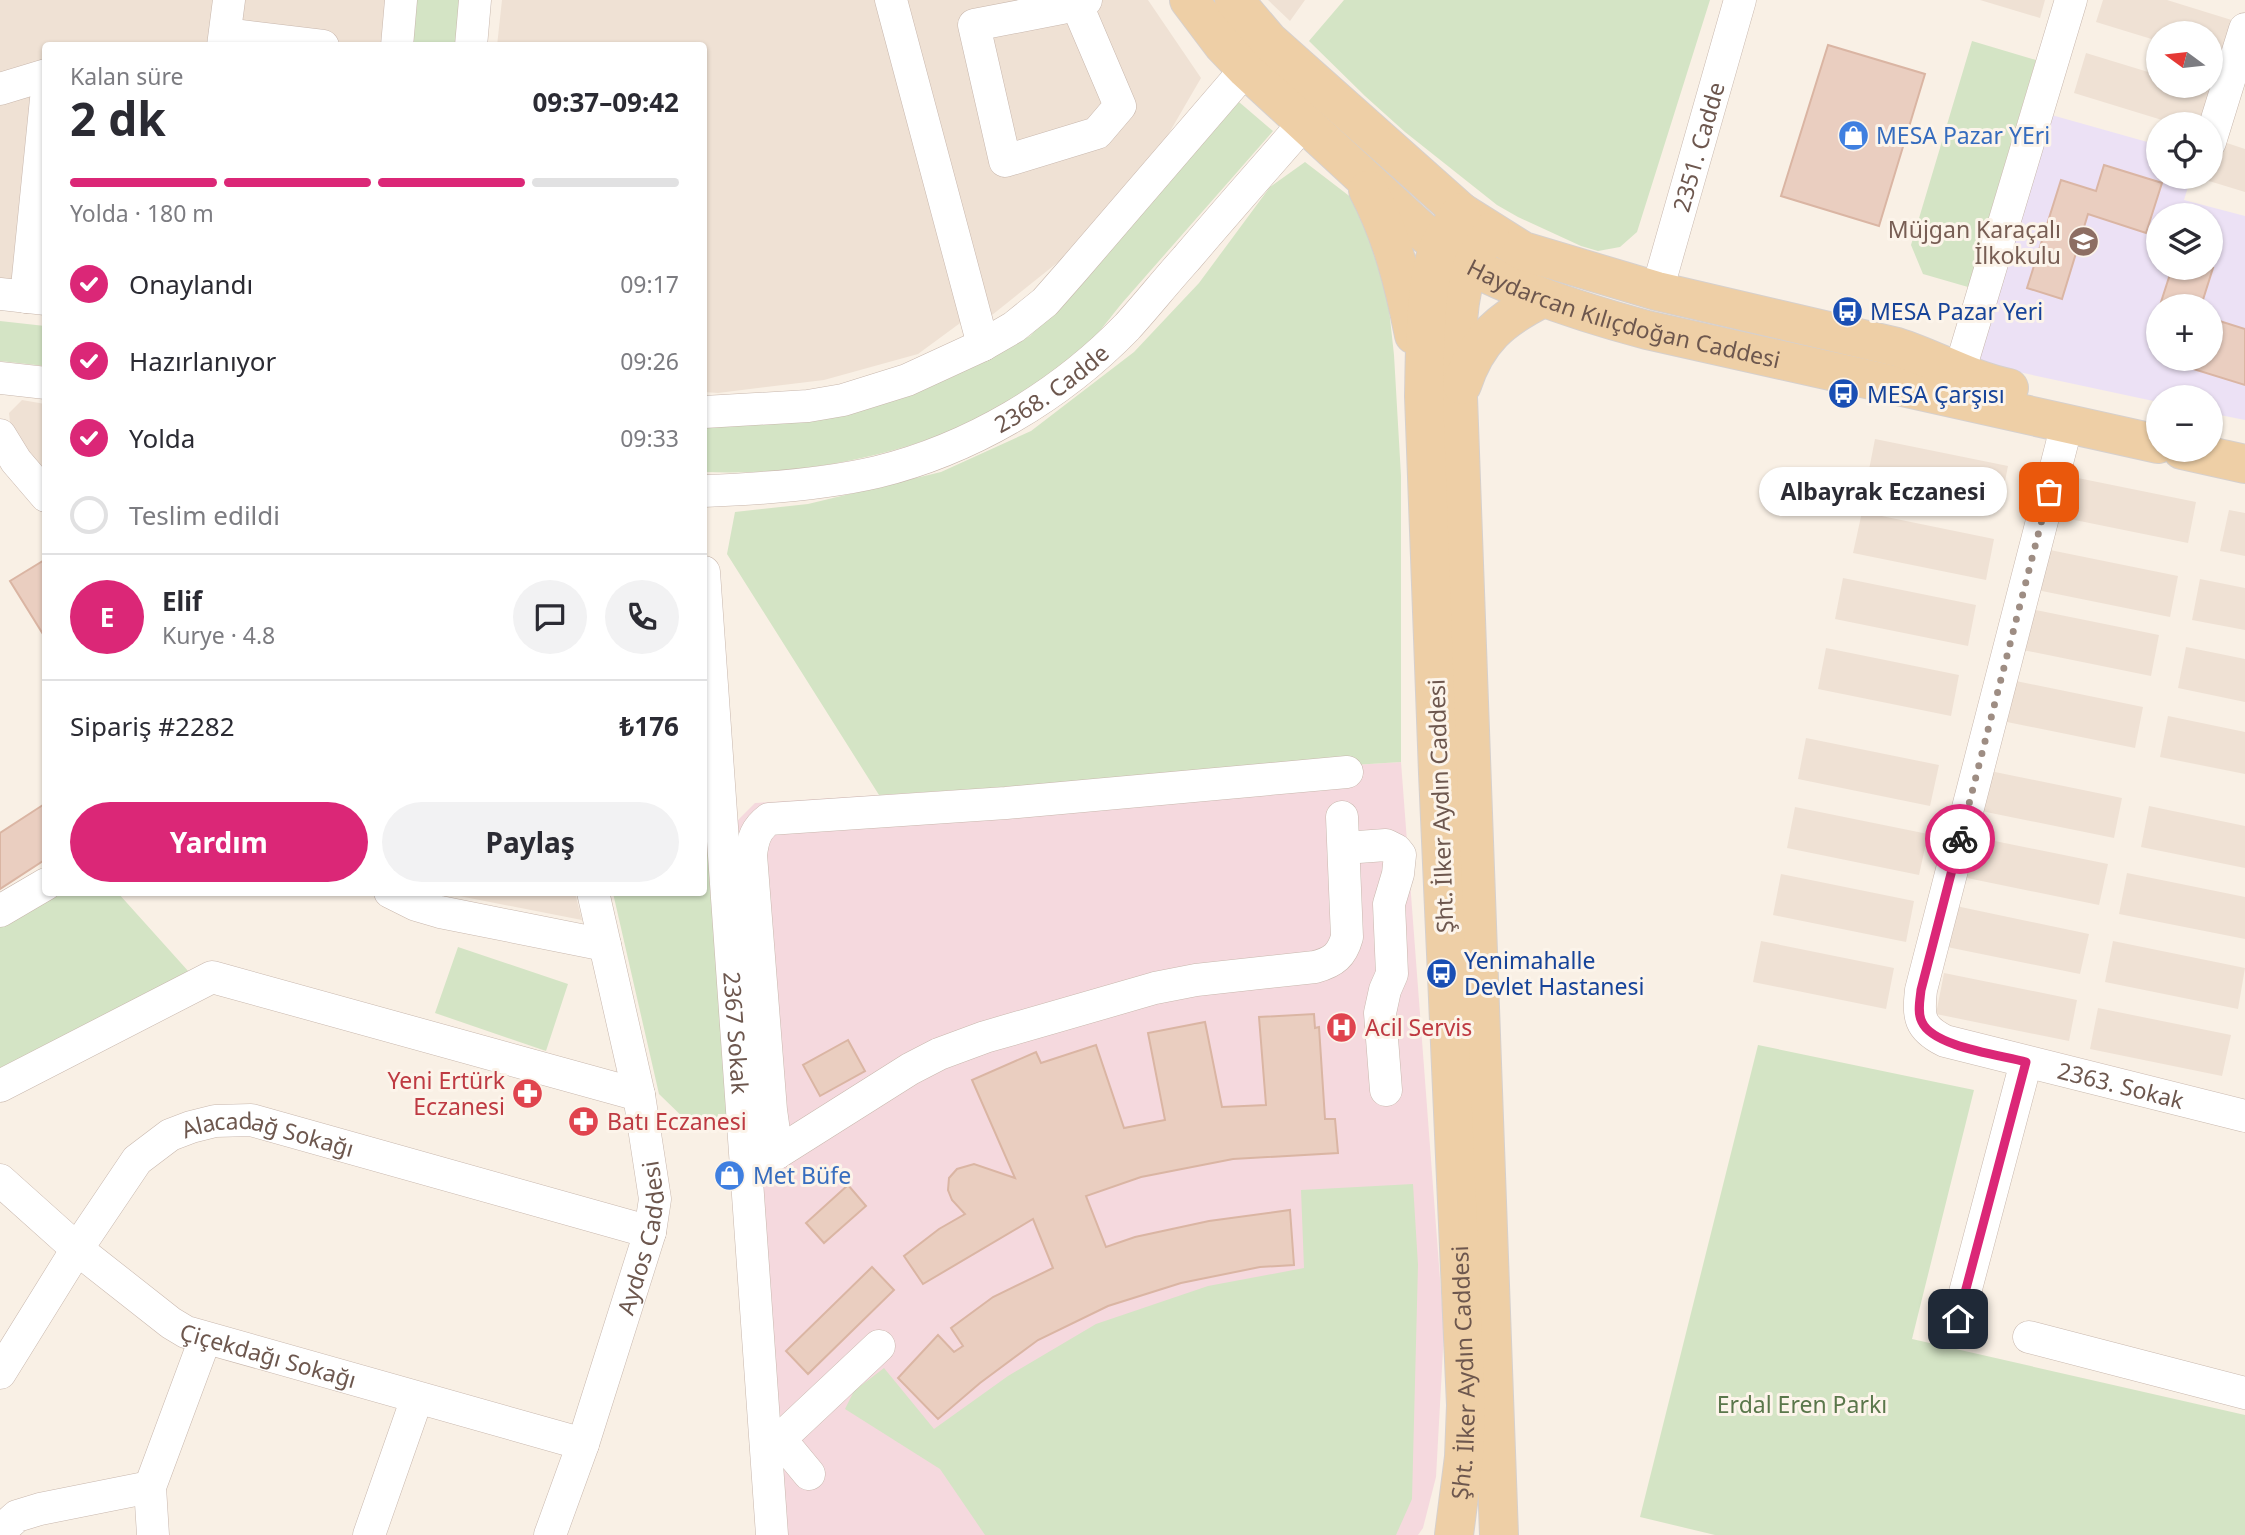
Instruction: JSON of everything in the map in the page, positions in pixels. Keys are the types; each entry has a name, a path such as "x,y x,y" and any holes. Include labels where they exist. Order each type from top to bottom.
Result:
{"main road":[{"name":"Haydarcan Kılıçdoğan Caddesi","path":"1189,0 1223,45 1246,69 1359,173 1455,255 1543,298 1647,330 2146,441"},
{"name":"Haydarcan Kılıçdoğan Caddesi","path":"1234,0 1269,41 1475,222 1523,251 1657,292 1897,347 1922,355 1959,373 2000,386 2146,417"},
{"path":"1359,173 1381,216 1441,396 1468,369 1493,329 1508,317 1543,298"},
{"path":"1455,255 1475,222"},
{"name":"Şht. İlker Aydın Caddesi","path":"1455,255 1430,292 1426,340 1441,396 1438,773 1468,1080 1499,1535"},
{"path":"1647,330 1657,292"},
{"path":"2223,434 2245,439"},
{"path":"2223,459 2245,464"},
{"name":"Şht. İlker Aydın Caddesi","path":"1454,1535 1464,1457 1466,1405 1468,1080"}],"street":[{"path":"229,0 224,40 257,42"},
{"path":"397,42 401,0"},
{"path":"471,42 475,0"},
{"path":"891,0 983,345"},
{"name":"2351. Cadde","path":"1657,292 1740,0"},
{"path":"1959,373 2071,0"},
{"path":"1082,2 1120,106 1097,133 1005,161 974,25 1082,2"},
{"path":"2219,112 2245,29"},
{"path":"707,412 774,410 843,400 907,380 983,345 1014,327 1045,302 1246,69"},
{"path":"0,89 42,76"},
{"name":"2368. Cadde","path":"707,491 804,484 877,471 927,457 968,440 1018,413 1092,359 1127,327 1304,123"},
{"path":"24,297 42,135"},
{"path":"0,378 42,383"},
{"name":"2363. Sokak","path":"2067,424 1921,990 1921,1022 1931,1034 1945,1041 2244,1112"},
{"path":"0,435 16,461 42,491"},
{"name":"2367 Sokak","path":"707,614 746,1163 773,1442 772,1535"},
{"path":"777,1153 771,1110 751,855 753,838 758,827 769,819 1006,803 1347,772"},
{"path":"746,1163 777,1153 910,1069 985,1037 1155,988 1196,980 1315,967 1331,962 1343,950 1347,937 1343,832 1386,845 1400,855 1398,874 1389,904 1392,975 1385,990 1380,1013 1386,1090"},
{"path":"0,911 42,886"},
{"path":"398,896 440,912 605,944"},
{"name":"Aydos Caddesi","path":"550,1535 583,1444 650,1232 655,1199 639,1095 594,896"},
{"path":"0,1086 212,977 639,1095"},
{"path":"1958,1319 2026,1062"},
{"name":"Alacadağ Sokağı","path":"0,1373 77,1249 137,1160 170,1135 191,1127 231,1119 251,1121 650,1232"},
{"name":"Çiçekdağı Sokağı","path":"0,1180 77,1249 171,1323 205,1339 583,1444"},
{"path":"2029,1337 2245,1393"},
{"path":"153,1535 150,1487 205,1339"},
{"path":"809,1474 773,1442 879,1346"},
{"path":"369,1535 417,1398"},
{"path":"0,1531 7,1523 28,1512 150,1487"}],"shaded area":[{"path":"0,0 389,0 384,42 42,42 42,284 0,279"},
{"path":"502,0 877,0 967,318 918,354 824,380 707,392 707,42 497,42"},
{"path":"902,0 1148,0 1201,78 1147,171 1072,251 992,315"},
{"path":"1268,0 1305,0 1290,21"},
{"path":"1980,0 2045,0 2040,18"},
{"path":"2103,0 2167,0 2238,22 2226,62 2223,61 2223,21 2146,21 2146,37 2096,22"},
{"path":"2086,53 2146,71 2146,98 2214,98 2209,112 2146,112 2146,115 2074,93"},
{"name":"Müjgan Karaçalı İlkokulu","path":"2048,114 2146,142 2146,189 2187,189 2184,200 2195,203 2146,203 2146,280 2223,280 2223,210 2245,216 2245,420 2223,416 2223,385 2146,385 2146,399 1986,365 1980,360 1979,353"},
{"path":"2223,142 2245,149 2245,192 2223,185"},
{"path":"22,400 42,403 42,469 11,432 9,413"},
{"path":"1875,439 2008,466 2000,507 1867,480"},
{"path":"2063,475 2196,502 2188,543 2055,516"},
{"path":"2229,510 2245,513 2245,556 2220,551"},
{"path":"1862,512 1994,539 1986,580 1853,553"},
{"path":"2045,549 2178,576 2170,617 2037,590"},
{"path":"1843,578 1976,605 1968,646 1835,619"},
{"path":"2200,579 2245,588 2245,630 2192,620"},
{"path":"2026,608 2159,635 2151,676 2018,649"},
{"path":"2186,647 2245,659 2245,702 2178,688"},
{"path":"1826,648 1959,675 1951,716 1818,689"},
{"path":"2011,680 2143,707 2135,748 2002,721"},
{"path":"2168,716 2245,732 2245,774 2160,757"},
{"path":"1806,738 1939,765 1930,806 1798,779"},
{"path":"1401,762 1444,1332 1436,1477 1423,1528 1418,1535 786,1535 737,821 755,803"},
{"path":"1990,771 2122,798 2114,838 1981,811"},
{"path":"2149,806 2245,826 2245,868 2141,847"},
{"path":"1795,807 1928,834 1919,875 1787,848"},
{"path":"1975,837 2108,864 2099,905 1967,878"},
{"path":"2127,873 2245,897 2245,939 2119,914"},
{"path":"1781,874 1914,901 1906,942 1773,915"},
{"path":"459,896 576,896 582,920"},
{"path":"1956,906 2089,934 2080,974 1947,947"},
{"path":"1761,941 1894,968 1886,1009 1753,982"},
{"path":"2113,941 2245,968 2238,1009 2105,982"},
{"path":"1944,973 2077,1000 2069,1041 1936,1014"},
{"path":"2098,1008 2231,1035 2222,1076 2090,1049"}],"green space":[{"path":"415,0 467,0 462,42 410,42"},
{"path":"1344,0 1710,0 1637,232 1620,247 1598,251 1581,246 1497,205 1405,132 1309,41"},
{"path":"1972,41 2036,60 1968,287 1923,274 1911,245"},
{"path":"1239,102 1273,131 1071,363 1024,395 938,436 892,450 799,469 707,472 707,425 794,422 873,407 950,378 1030,336"},
{"path":"1305,162 1361,205 1377,241 1388,300 1401,476 1401,762 879,795 727,554 735,512 808,504 941,472 1031,431 1134,352 1199,283 1270,187"},
{"path":"0,321 42,326 42,366 0,361"},
{"path":"707,813 727,1114 718,1114 716,1127 694,1128 659,1094 614,896 707,896"},
{"path":"47,896 121,896 189,972 0,1074 0,920"},
{"path":"458,947 568,984 546,1051 435,1013"},
{"name":"Erdal Eren Parkı","path":"1758,1045 1974,1090 1912,1339 2245,1415 2245,1535 1715,1535 1640,1517"},
{"path":"1413,1184 1418,1265 1412,1499 1396,1535 985,1535 940,1469 845,1409 854,1391 884,1368 934,1429 1008,1376 1096,1324 1208,1286 1304,1268 1301,1190"}],"building":[{"name":"MESA Pazar YEri","path":"1828,45 1925,74 1879,226 1781,196"},
{"path":"2104,165 2146,178 2146,189 2160,189 2156,203 2146,203 2146,233 2088,214 2062,299 2027,288 2061,180 2096,191"},
{"path":"2168,280 2209,280 2205,294 2164,294"},
{"path":"2223,322 2245,329 2245,385 2200,371 2223,371"},
{"path":"42,561 42,633 10,581"},
{"path":"42,806 42,862 0,889 0,833"},
{"path":"1314,1014 1315,1028 1319,1027 1325,1119 1335,1119 1338,1153 1233,1159 1141,1177 1086,1196 1106,1247 1135,1237 1209,1221 1290,1210 1294,1265 1260,1267 1181,1283 1108,1306 1038,1340 980,1383 938,1419 898,1378 938,1335 954,1352 963,1346 951,1328 993,1297 1053,1268 1033,1219 923,1284 904,1256 939,1229 965,1214 952,1200 948,1190 949,1178 957,1169 974,1164 1015,1178 972,1080 1036,1052 1041,1063 1096,1045 1124,1128 1165,1120 1148,1033 1205,1022 1222,1107 1266,1105 1259,1017"},
{"path":"848,1040 865,1071 820,1096 803,1065"},
{"path":"848,1185 866,1206 824,1243 806,1223"},
{"path":"872,1267 894,1290 808,1374 786,1351"}],"way so far":[{"path":"1960,839 2049,492"}],"place":[{"name":"MESA Pazar YEri","path":"1853,135"},
{"name":"Müjgan Karaçalı İlkokulu","path":"2084,242"},
{"name":"MESA Pazar Yeri","path":"1847,311"},
{"name":"MESA Çarşısı","path":"1844,394"},
{"name":"Albayrak Eczanesi","path":"2049,492"},
{"name":"Yenimahalle Devlet Hastanesi","path":"1441,973"},
{"name":"Acil Servis","path":"1342,1027"},
{"name":"Yeni Ertürk Eczanesi","path":"528,1093"},
{"name":"Batı Eczanesi","path":"584,1121"},
{"name":"Met Büfe","path":"730,1175"}],"route":[{"path":"1958,1319 2026,1062 1945,1041 1931,1034 1921,1022 1921,990 1960,839"}]}
